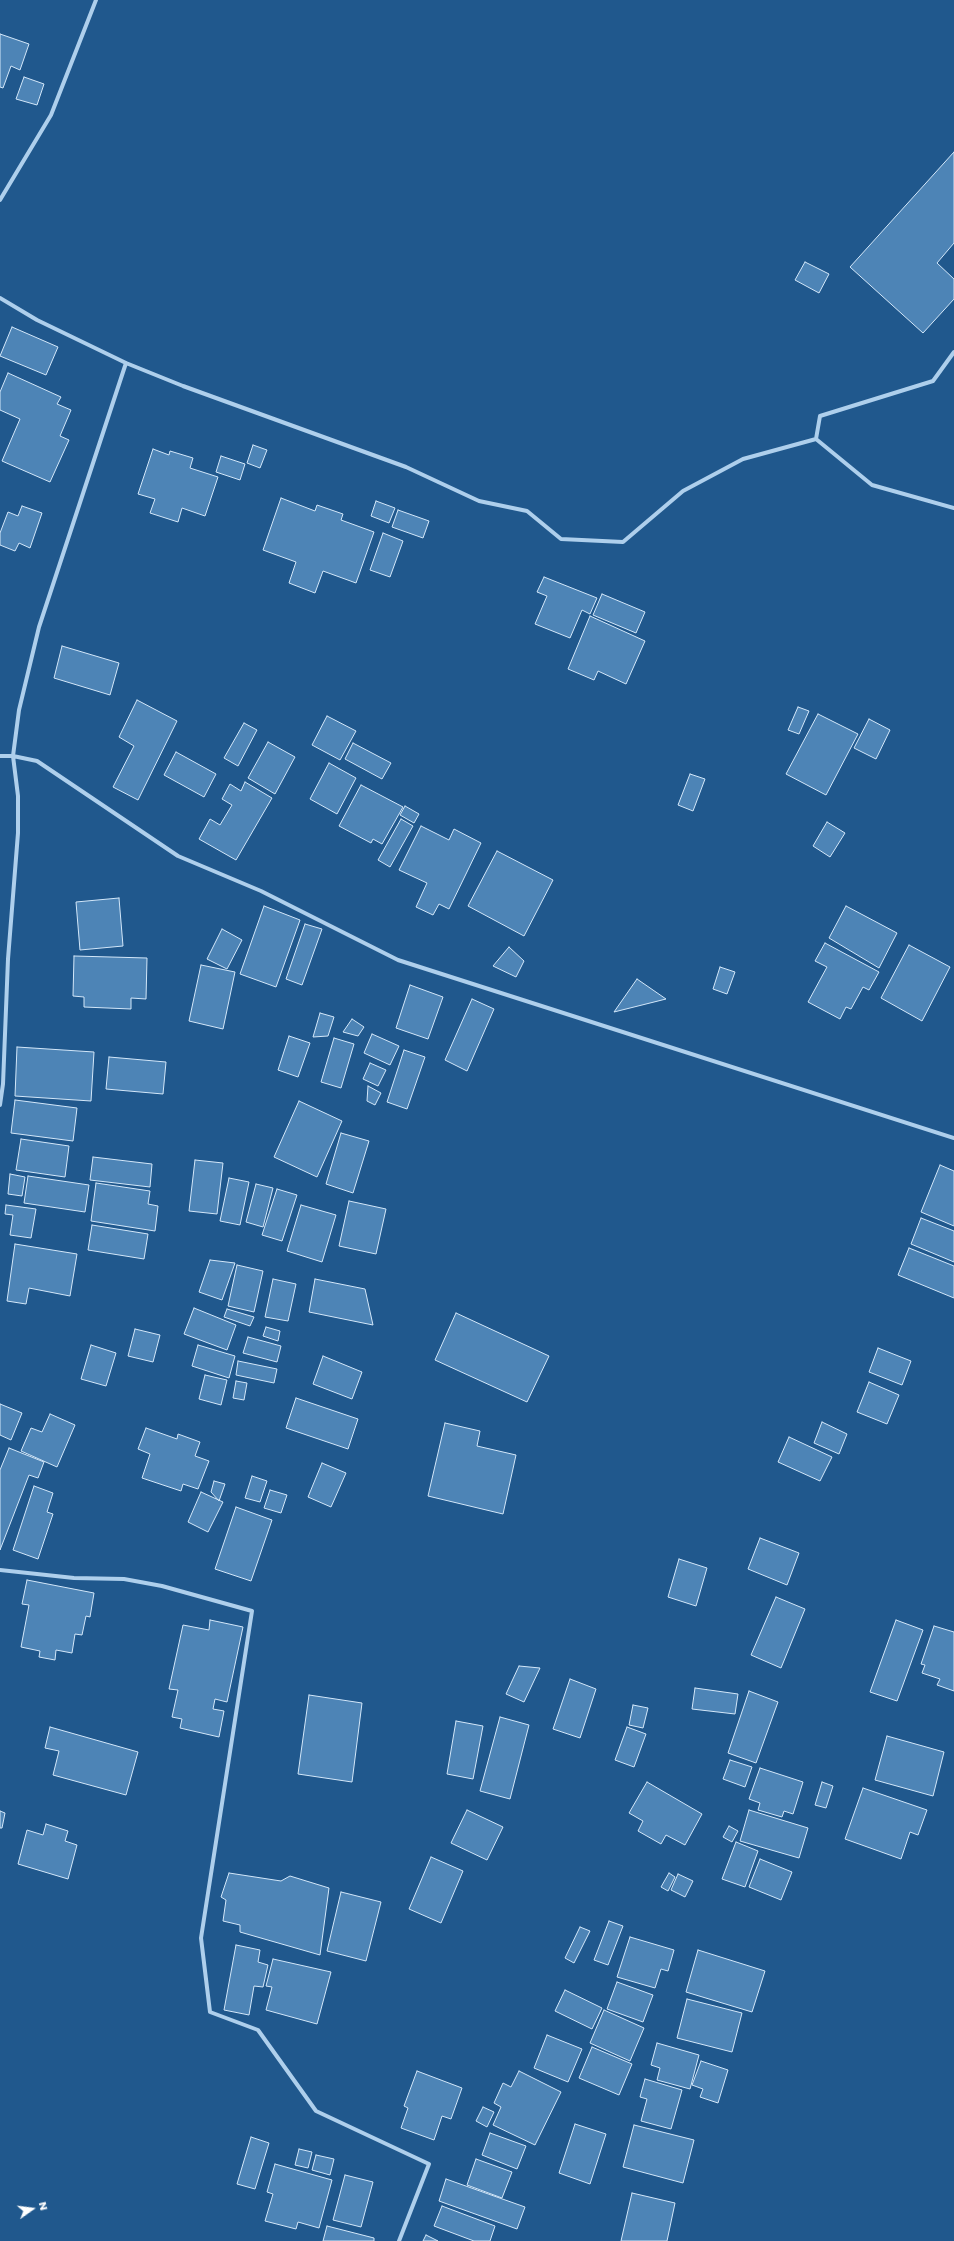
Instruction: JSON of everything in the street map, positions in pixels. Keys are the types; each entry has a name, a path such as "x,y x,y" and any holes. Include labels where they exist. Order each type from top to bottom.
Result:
{"street":[{"path":"0,200 51,115 96,0"},
{"path":"0,298 37,320 126,363 183,386 406,467 479,500 527,511 561,539 623,542 683,491 743,459 816,439"},
{"path":"816,439 820,416 932,380 954,352"},
{"path":"0,1105 3,1084 8,959 18,833 18,796 13,756 19,710 39,627 126,363"},
{"path":"816,439 872,485 954,508"},
{"path":"0,756 13,756 37,761 178,856 261,891 398,960 954,1138"},
{"path":"0,1570 74,1578 124,1579 162,1586 252,1611 200,1938 210,2012 258,2030 316,2111 429,2164 399,2241"}],"building":[{"path":"0,34 29,44 20,70 11,66 3,88 0,87"},
{"path":"24,77 44,84 37,105 16,99"},
{"path":"954,152 954,243 937,263 954,279 954,299 923,333 850,267"},
{"path":"805,262 829,274 819,293 795,280"},
{"path":"12,327 58,347 46,375 0,356"},
{"path":"8,373 61,397 57,404 71,410 60,436 69,440 50,482 2,461 20,419 0,410 0,392"},
{"path":"253,445 267,450 260,468 247,463"},
{"path":"153,449 169,455 170,451 193,458 190,468 218,477 205,516 182,508 178,522 150,513 155,499 138,494"},
{"path":"221,456 245,464 240,480 216,472"},
{"path":"281,498 315,511 317,505 343,514 341,520 374,532 356,583 323,571 315,593 289,583 296,562 263,550"},
{"path":"376,501 395,508 389,523 371,516"},
{"path":"22,506 42,513 30,548 19,543 15,551 0,545 0,533 8,512 18,516"},
{"path":"398,510 429,521 423,538 392,527"},
{"path":"383,533 403,541 390,577 370,570"},
{"path":"544,577 597,598 590,614 582,610 570,638 535,624 547,596 537,592"},
{"path":"602,594 645,612 636,633 593,615"},
{"path":"590,616 645,641 626,684 598,671 594,680 568,669"},
{"path":"62,646 119,663 110,695 54,678"},
{"path":"137,700 177,721 138,800 113,787 134,746 119,737"},
{"path":"798,707 809,711 799,734 788,730"},
{"path":"818,714 858,734 826,795 786,774"},
{"path":"327,716 356,731 340,760 312,745"},
{"path":"869,719 890,730 876,759 854,748"},
{"path":"244,723 257,730 238,766 224,758"},
{"path":"268,742 295,757 275,794 248,778"},
{"path":"353,743 391,763 382,779 345,759"},
{"path":"176,752 216,774 204,797 164,775"},
{"path":"329,763 356,778 337,814 310,799"},
{"path":"690,774 705,779 693,811 678,805"},
{"path":"245,782 272,798 236,860 199,839 210,819 220,825 232,805 222,799 230,784 241,791"},
{"path":"361,785 403,807 382,844 373,839 371,843 339,826"},
{"path":"405,806 419,814 414,823 400,815"},
{"path":"401,819 413,826 390,867 378,860"},
{"path":"827,822 845,833 830,857 813,846"},
{"path":"421,826 449,840 454,829 481,843 449,909 439,904 433,915 416,907 427,883 399,870"},
{"path":"497,851 553,880 524,936 468,906"},
{"path":"119,898 123,946 80,950 76,902"},
{"path":"264,906 300,920 276,987 240,974"},
{"path":"846,906 897,933 879,968 829,938"},
{"path":"305,924 322,929 302,985 286,979"},
{"path":"222,929 242,940 227,969 207,959"},
{"path":"825,943 879,972 869,990 863,987 851,1009 846,1007 840,1019 808,1002 827,967 815,961"},
{"path":"909,945 950,967 922,1021 881,998"},
{"path":"509,947 524,961 516,977 493,966"},
{"path":"74,956 147,958 146,999 131,998 131,1009 84,1007 84,997 73,996"},
{"path":"201,965 235,972 223,1029 189,1021"},
{"path":"720,967 735,972 727,994 713,989"},
{"path":"637,979 666,999 614,1012"},
{"path":"410,985 443,997 428,1039 396,1028"},
{"path":"472,999 494,1009 467,1071 445,1060"},
{"path":"320,1013 334,1017 328,1036 313,1037"},
{"path":"352,1019 364,1027 358,1036 343,1032"},
{"path":"372,1034 399,1046 390,1065 364,1053"},
{"path":"289,1036 310,1043 298,1077 278,1070"},
{"path":"334,1038 354,1044 341,1088 321,1082"},
{"path":"17,1047 94,1052 91,1101 15,1096"},
{"path":"404,1050 425,1057 407,1109 387,1102"},
{"path":"109,1057 166,1062 163,1094 106,1089"},
{"path":"370,1063 386,1070 378,1086 363,1079"},
{"path":"368,1086 381,1093 375,1105 367,1101"},
{"path":"15,1100 77,1108 73,1141 11,1133"},
{"path":"299,1101 342,1121 317,1177 274,1157"},
{"path":"341,1133 369,1141 353,1193 326,1184"},
{"path":"21,1139 69,1146 65,1177 16,1170"},
{"path":"93,1157 152,1164 150,1187 90,1180"},
{"path":"195,1160 223,1163 217,1214 189,1211"},
{"path":"940,1165 954,1171 954,1226 921,1212"},
{"path":"10,1174 25,1177 22,1196 8,1194"},
{"path":"28,1176 89,1185 85,1212 24,1203"},
{"path":"229,1178 249,1182 240,1225 220,1221"},
{"path":"96,1183 150,1191 148,1204 158,1206 155,1231 91,1221"},
{"path":"256,1184 273,1188 263,1227 246,1222"},
{"path":"277,1189 297,1195 282,1241 262,1235"},
{"path":"349,1201 386,1209 376,1254 339,1246"},
{"path":"6,1205 36,1209 31,1238 10,1235 13,1215 5,1214"},
{"path":"301,1205 336,1215 322,1262 287,1251"},
{"path":"921,1218 954,1231 954,1262 911,1244"},
{"path":"92,1225 148,1234 144,1259 88,1250"},
{"path":"15,1244 77,1254 70,1296 29,1288 26,1304 7,1301"},
{"path":"909,1248 954,1266 954,1298 898,1275"},
{"path":"210,1260 235,1263 222,1300 199,1292"},
{"path":"237,1265 263,1271 254,1312 228,1306"},
{"path":"273,1279 296,1284 288,1321 265,1317"},
{"path":"315,1279 365,1289 373,1325 309,1312"},
{"path":"194,1308 236,1325 227,1350 184,1334"},
{"path":"227,1309 254,1317 250,1326 224,1317"},
{"path":"456,1313 549,1356 527,1402 435,1360"},
{"path":"266,1327 280,1331 278,1341 263,1336"},
{"path":"135,1329 160,1335 153,1362 128,1356"},
{"path":"248,1337 281,1346 277,1362 243,1353"},
{"path":"91,1345 116,1353 106,1386 81,1379"},
{"path":"198,1345 235,1356 229,1378 192,1366"},
{"path":"878,1348 911,1361 902,1385 869,1372"},
{"path":"323,1356 362,1372 352,1399 313,1384"},
{"path":"238,1361 277,1369 274,1383 236,1375"},
{"path":"205,1375 227,1380 221,1405 199,1399"},
{"path":"236,1381 247,1383 244,1400 233,1398"},
{"path":"869,1382 899,1395 887,1424 857,1412"},
{"path":"296,1398 358,1419 348,1449 286,1428"},
{"path":"0,1404 22,1413 11,1440 0,1435"},
{"path":"50,1414 75,1425 57,1467 21,1451 31,1428 42,1432"},
{"path":"822,1422 847,1434 839,1454 814,1443"},
{"path":"445,1423 480,1431 477,1446 516,1455 503,1514 428,1496"},
{"path":"146,1428 177,1439 178,1434 200,1442 195,1456 209,1461 198,1489 183,1484 181,1491 142,1478 150,1454 138,1449"},
{"path":"789,1437 832,1457 820,1481 778,1462"},
{"path":"9,1448 44,1462 38,1478 29,1475 0,1550 0,1470"},
{"path":"322,1463 346,1473 331,1507 308,1497"},
{"path":"252,1476 267,1481 260,1502 245,1498"},
{"path":"214,1481 225,1484 219,1501 211,1492"},
{"path":"34,1486 53,1493 47,1512 53,1514 38,1559 13,1550"},
{"path":"270,1490 287,1495 281,1513 264,1508"},
{"path":"201,1492 223,1502 208,1532 188,1522"},
{"path":"236,1507 272,1520 251,1581 215,1569"},
{"path":"760,1538 799,1553 787,1585 748,1569"},
{"path":"679,1559 707,1568 696,1606 668,1597"},
{"path":"27,1580 94,1593 90,1617 86,1616 82,1635 75,1634 72,1653 56,1650 55,1660 39,1657 40,1651 21,1647 29,1605 22,1604"},
{"path":"776,1597 805,1609 781,1668 751,1655"},
{"path":"210,1620 243,1627 227,1702 215,1699 213,1709 224,1711 219,1737 180,1728 182,1719 172,1717 178,1690 169,1689 183,1625 209,1630"},
{"path":"896,1620 923,1630 897,1701 870,1692"},
{"path":"934,1626 954,1632 954,1691 937,1685 940,1679 922,1673 925,1665 921,1664"},
{"path":"519,1666 540,1668 524,1702 506,1694"},
{"path":"570,1679 596,1689 580,1738 553,1729"},
{"path":"695,1688 738,1694 735,1714 692,1709"},
{"path":"749,1691 778,1702 756,1763 728,1753"},
{"path":"309,1695 362,1703 352,1782 298,1774"},
{"path":"633,1705 648,1708 643,1728 629,1725"},
{"path":"500,1717 529,1725 510,1799 480,1791"},
{"path":"456,1721 483,1726 473,1779 447,1774"},
{"path":"50,1727 138,1752 126,1795 53,1775 59,1751 45,1748"},
{"path":"627,1727 646,1734 634,1767 615,1760"},
{"path":"887,1736 944,1752 933,1796 875,1780"},
{"path":"730,1760 752,1767 745,1787 723,1779"},
{"path":"760,1768 803,1782 793,1814 784,1811 782,1817 758,1810 760,1803 749,1799"},
{"path":"647,1782 702,1814 685,1845 666,1835 661,1844 638,1831 643,1821 629,1813"},
{"path":"822,1782 833,1786 826,1808 815,1805"},
{"path":"863,1788 927,1810 918,1835 910,1832 901,1859 845,1839"},
{"path":"467,1810 503,1827 487,1860 451,1843"},
{"path":"749,1810 808,1828 799,1858 740,1841"},
{"path":"0,1811 5,1813 2,1828 0,1828"},
{"path":"46,1824 68,1831 65,1841 77,1845 68,1879 18,1864 27,1830 43,1835"},
{"path":"729,1826 738,1831 732,1842 723,1837"},
{"path":"736,1842 758,1851 745,1887 722,1879"},
{"path":"431,1857 463,1871 441,1923 409,1909"},
{"path":"760,1859 792,1872 781,1900 749,1887"},
{"path":"229,1873 281,1881 290,1876 329,1888 320,1955 240,1932 240,1925 223,1921 226,1900 221,1897"},
{"path":"669,1873 675,1877 668,1891 661,1887"},
{"path":"678,1874 693,1881 685,1897 671,1890"},
{"path":"341,1892 381,1902 366,1961 327,1951"},
{"path":"609,1921 623,1926 608,1965 594,1960"},
{"path":"580,1927 590,1931 574,1963 565,1958"},
{"path":"630,1937 674,1950 668,1971 661,1969 655,1988 617,1977"},
{"path":"236,1945 260,1950 258,1962 268,1965 263,1987 254,1986 249,2015 224,2010"},
{"path":"698,1950 765,1971 752,2012 686,1992"},
{"path":"273,1959 331,1972 317,2024 266,2010 272,1987 266,1986"},
{"path":"617,1982 653,1995 643,2022 607,2009"},
{"path":"565,1990 602,2008 592,2029 555,2011"},
{"path":"687,1999 742,2013 732,2052 677,2038"},
{"path":"604,2010 644,2028 630,2061 590,2043"},
{"path":"547,2035 582,2049 568,2082 534,2068"},
{"path":"657,2043 699,2055 690,2089 657,2080 660,2068 651,2065"},
{"path":"592,2047 632,2064 619,2095 579,2078"},
{"path":"701,2061 728,2070 718,2103 700,2097 703,2089 692,2085"},
{"path":"417,2071 462,2088 451,2119 442,2116 434,2140 401,2128 408,2108 404,2106"},
{"path":"519,2071 561,2092 535,2145 493,2125 501,2107 494,2103 503,2083 511,2087"},
{"path":"645,2079 682,2090 671,2129 641,2121 647,2099 640,2097"},
{"path":"483,2107 494,2112 487,2127 476,2121"},
{"path":"575,2124 606,2134 590,2184 559,2173"},
{"path":"634,2125 694,2140 683,2183 623,2167"},
{"path":"490,2133 526,2146 517,2169 482,2155"},
{"path":"251,2137 269,2143 255,2189 237,2184"},
{"path":"299,2149 312,2152 308,2168 295,2165"},
{"path":"316,2155 334,2159 330,2175 312,2170"},
{"path":"476,2159 512,2172 502,2198 467,2185"},
{"path":"275,2164 332,2180 319,2228 298,2222 296,2229 265,2221 273,2194 267,2192"},
{"path":"345,2175 373,2182 361,2227 333,2220"},
{"path":"446,2179 525,2207 517,2229 439,2201"},
{"path":"632,2193 675,2203 667,2241 621,2241"},
{"path":"442,2206 495,2226 490,2241 474,2241 434,2226"},
{"path":"327,2226 374,2238 374,2241 323,2241"},
{"path":"426,2235 438,2241 423,2241"}]}
